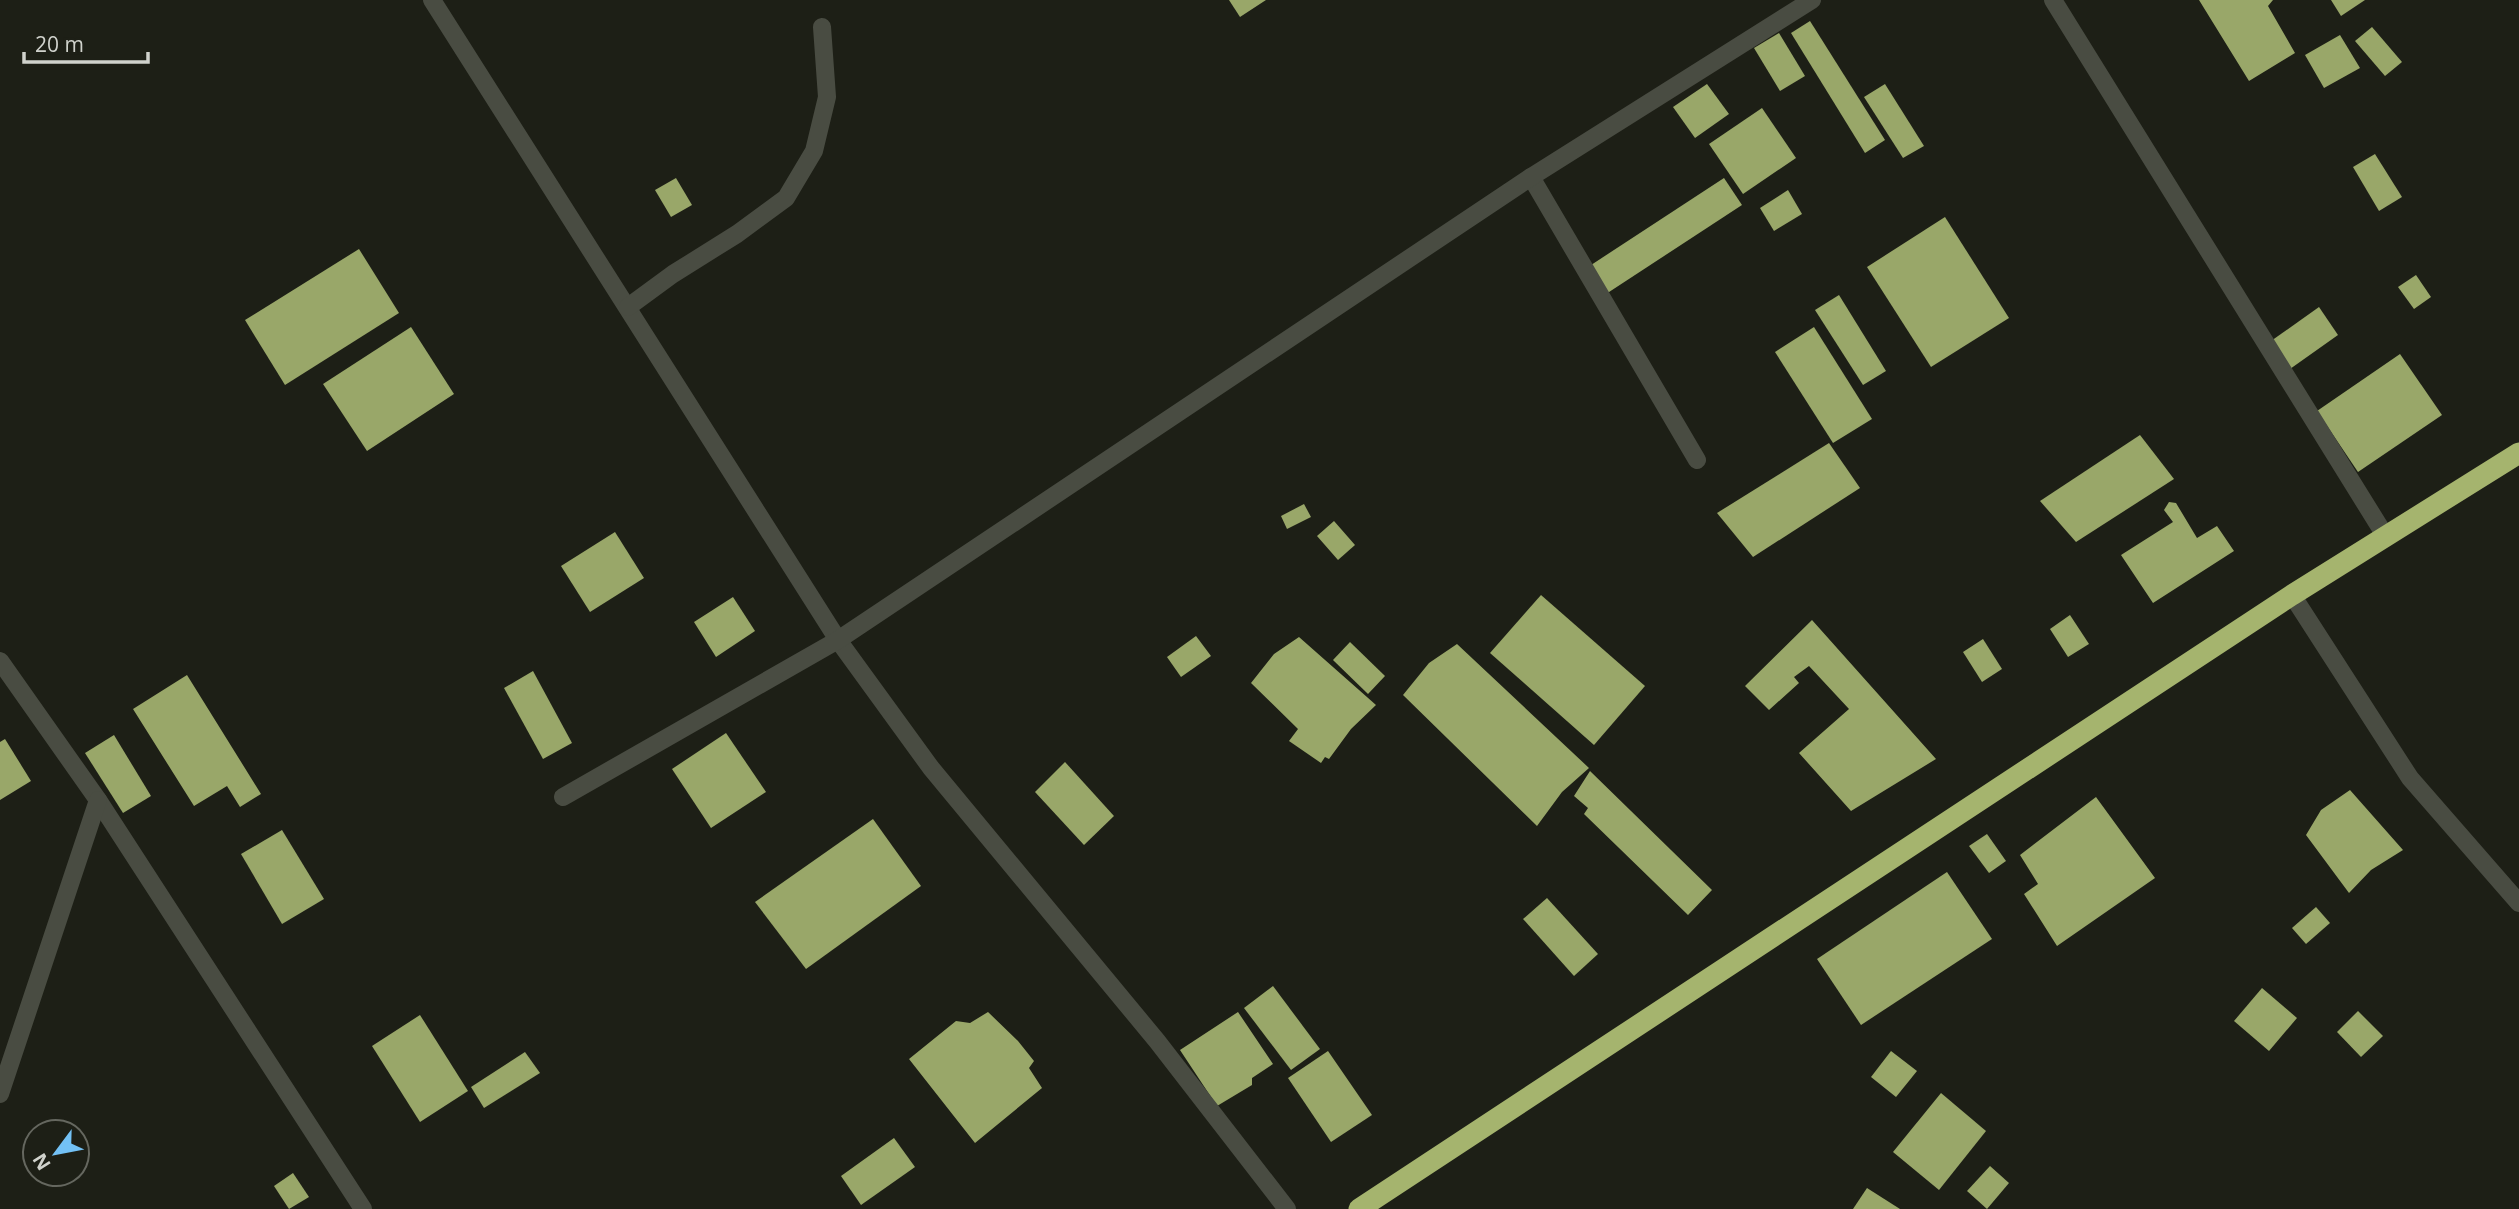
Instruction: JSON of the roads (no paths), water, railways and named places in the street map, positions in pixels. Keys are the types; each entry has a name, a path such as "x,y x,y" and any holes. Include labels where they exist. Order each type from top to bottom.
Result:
{"highway":[{"path":"1359,1209 2292,595 2519,453"}],"street":[{"path":"432,0 838,640 931,768 1157,1041 1287,1209"},
{"path":"563,797 838,640 1531,177 1812,0"},
{"path":"2053,0 2385,537"},
{"path":"628,307 786,198 814,151 827,97 822,27"},
{"path":"1531,177 1697,460"},
{"path":"2292,595 2352,684 2410,778 2519,903"},
{"path":"0,661 98,800 363,1209"},
{"path":"0,1094 98,800"}]}
